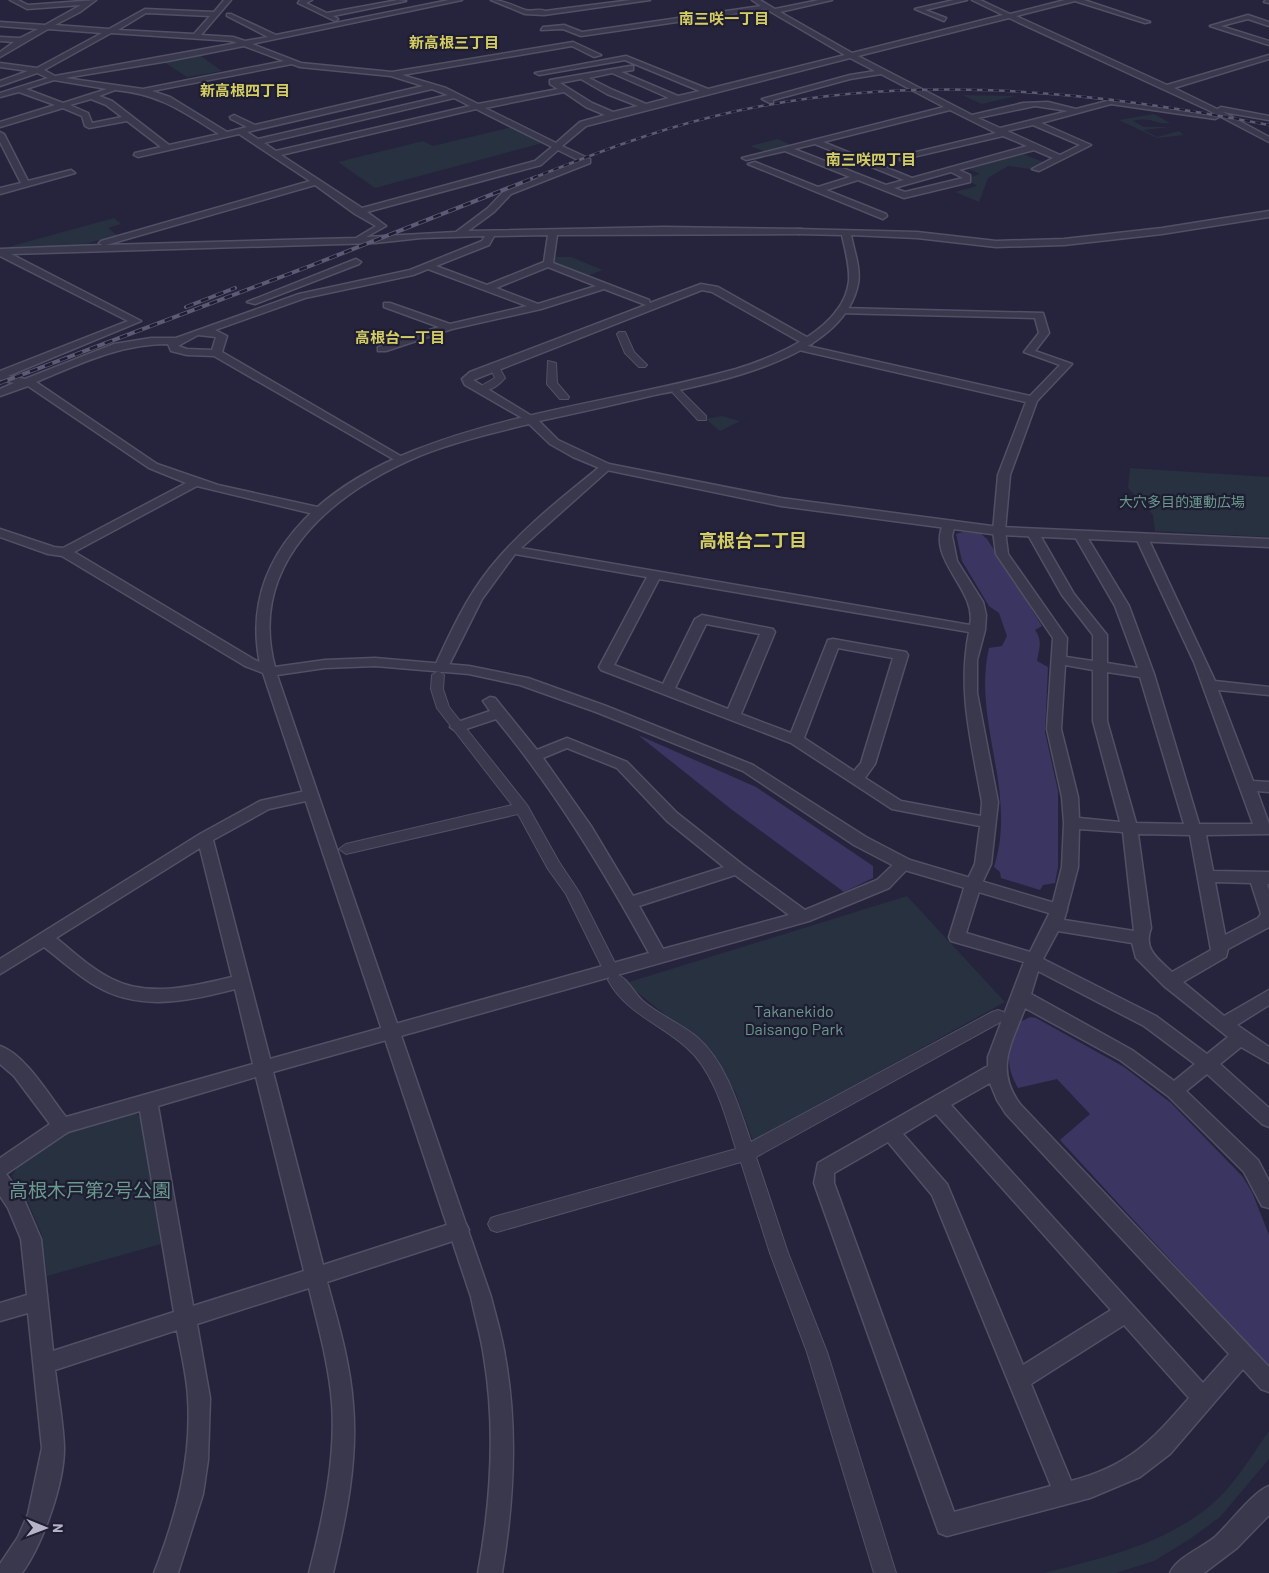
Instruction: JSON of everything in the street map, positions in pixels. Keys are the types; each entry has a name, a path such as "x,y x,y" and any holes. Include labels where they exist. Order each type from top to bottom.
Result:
{"street":[{"path":"13,0 23,2 27,6 91,2"},
{"path":"309,0 300,2 344,23"},
{"path":"326,15 408,0"},
{"path":"2,94 54,78 108,67 168,59 459,0"},
{"path":"498,1 527,13 539,11 544,13 647,0"},
{"path":"755,0 850,55 943,104 954,104 970,118 1058,157"},
{"path":"543,29 564,27 581,34 829,0"},
{"path":"944,19 918,9 964,0"},
{"path":"975,0 1166,88 1269,140"},
{"path":"358,212 538,163 583,124 612,115 705,90 1073,0"},
{"path":"1077,0 1147,22"},
{"path":"196,36 230,1"},
{"path":"498,1 519,1"},
{"path":"0,55 21,40 91,2"},
{"path":"784,17 825,9"},
{"path":"0,84 38,70 96,41 110,30 145,11 214,16 239,13"},
{"path":"229,15 274,37"},
{"path":"1269,24 1248,17 1213,26 1269,44"},
{"path":"227,25 243,22"},
{"path":"0,24 217,37 246,42 292,62 327,69 392,74 573,44 597,55"},
{"path":"203,30 219,26"},
{"path":"217,37 258,29"},
{"path":"0,39 21,40"},
{"path":"1166,88 1269,57"},
{"path":"539,73 626,58 705,90"},
{"path":"144,91 292,62"},
{"path":"0,65 38,70 54,78 144,91 168,99 225,134"},
{"path":"612,115 589,105 553,82 642,66"},
{"path":"613,71 674,98"},
{"path":"770,101 766,98 850,77 882,72"},
{"path":"392,74 454,96 587,161 508,192 491,210 459,234"},
{"path":"584,77 610,92 644,106"},
{"path":"138,155 239,130 431,87"},
{"path":"0,125 118,88"},
{"path":"19,89 64,105 85,115 89,126 130,118"},
{"path":"274,154 476,107 564,90"},
{"path":"91,96 109,103 167,148"},
{"path":"257,142 454,96"},
{"path":"903,158 1111,102 1231,120"},
{"path":"970,118 1027,103 1061,105 1076,110"},
{"path":"883,216 749,161 815,141 954,104"},
{"path":"1208,108 1269,118"},
{"path":"234,117 252,127"},
{"path":"1033,122 1087,145 1036,169"},
{"path":"239,130 358,212 382,226 354,240"},
{"path":"0,134 26,185"},
{"path":"815,141 911,180"},
{"path":"884,188 1034,147"},
{"path":"787,149 904,195 911,195 967,180 967,177 950,169"},
{"path":"0,191 71,173"},
{"path":"818,190 858,177"},
{"path":"92,249 126,236 316,182"},
{"path":"0,252 354,240 459,234 553,233 799,231 917,235 986,244 1064,242 1162,231 1269,214"},
{"path":"490,1573 500,1480 502,1439 496,1363 481,1296 310,795 265,656 262,622 264,606 271,580 294,538 318,511 352,487 400,460 445,443 531,420 722,377 761,365 803,344 823,330 841,311 854,280 846,232"},
{"path":"548,264 553,233"},
{"path":"0,393 114,347 161,342 174,343 203,330 302,296 372,282 427,266 486,243 491,234"},
{"path":"0,252 136,321 0,376"},
{"path":"222,324 227,312 356,262"},
{"path":"488,288 548,264 646,302"},
{"path":"427,266 538,307"},
{"path":"382,349 449,326 538,307 605,286"},
{"path":"1032,400 803,344 715,289 700,287 474,374 467,379 469,383 531,420 554,442 577,455 606,467 781,502 998,531 1269,543"},
{"path":"387,305 449,326"},
{"path":"841,311 1039,315 1044,333 1029,352 1067,364 1032,400 1004,475 998,531 1002,554 1060,638 1054,729 1070,796 1072,822 1070,867 1056,917 1034,960 1022,997 999,1047 997,1070 1003,1095 1013,1109 1269,1382"},
{"path":"203,330 222,336 213,350"},
{"path":"622,334 630,353 642,366"},
{"path":"174,343 174,348 187,352 213,350 400,460"},
{"path":"551,363 552,384 564,397"},
{"path":"484,388 495,383 500,378 496,369"},
{"path":"0,376 27,383 153,466 194,483 318,511"},
{"path":"677,392 702,418"},
{"path":"606,467 555,510 513,550 481,589 439,671 437,689 439,700 457,727 484,758 522,808 553,865 572,892 612,972 628,998 638,1008 684,1036 697,1047 712,1066 747,1153 774,1240 816,1351 886,1573"},
{"path":"65,552 194,483"},
{"path":"949,524 946,536 948,554 976,602 979,615 978,630 970,660 970,693 990,802 983,864 972,885 957,937 1034,960 1150,1021 1208,1064 1269,1119"},
{"path":"0,533 52,551 65,552 250,663 271,672 342,662 375,662 439,671 488,673 523,681 740,764 765,777 860,841 904,864 972,885 1056,917 1139,938"},
{"path":"1033,533 1068,595 1100,635 1100,722 1130,829 1143,928 1139,938 1142,954 1170,981 1223,1025 1269,1056"},
{"path":"1080,534 1122,606 1146,674 1195,829 1220,945 1220,952 1170,981"},
{"path":"1072,822 1130,829 1266,829 1247,786 1202,662 1142,538"},
{"path":"513,550 978,630"},
{"path":"655,574 606,667 796,740 897,805 989,823"},
{"path":"667,690 702,619 768,632 733,715"},
{"path":"796,740 833,643 900,655 868,764 856,779"},
{"path":"1059,660 1146,674"},
{"path":"1210,685 1268,693"},
{"path":"490,701 535,756 574,812 631,903 659,957"},
{"path":"457,727 499,713"},
{"path":"535,756 567,743 622,765 672,817 737,869 803,917"},
{"path":"1247,786 1269,786"},
{"path":"0,968 44,938 205,838 265,805 310,795"},
{"path":"346,849 522,808"},
{"path":"205,838 336,1356 343,1409 339,1496 322,1573"},
{"path":"0,1168 62,1126 391,1031 803,917 883,884 904,864"},
{"path":"631,903 737,869"},
{"path":"1206,876 1263,878 1269,914 1264,922 1220,945"},
{"path":"44,938 107,985 133,995 167,997 242,981"},
{"path":"1022,997 1126,1055 1174,1091 1251,1166 1269,1200"},
{"path":"1223,1025 1269,997"},
{"path":"497,1224 747,1153 998,1016"},
{"path":"1174,1091 1241,1038"},
{"path":"0,1053 20,1071 62,1126"},
{"path":"997,1070 825,1169 824,1183 947,1525 1090,1487 1132,1469 1162,1446 1243,1353"},
{"path":"148,1101 199,1398 197,1460 192,1494 179,1539 166,1573"},
{"path":"938,1103 1203,1398"},
{"path":"890,1132 940,1190 1065,1494"},
{"path":"0,1180 16,1203 31,1239 46,1363 53,1448 50,1472 38,1517 28,1542 8,1573"},
{"path":"46,1363 459,1230"},
{"path":"0,1312 38,1301"},
{"path":"1018,1380 1125,1312"},
{"path":"1182,1573 1203,1562 1236,1534 1269,1497"}],"green space":[{"path":"198,54 222,71 187,77 164,62"},
{"path":"962,95 1015,96 982,104"},
{"path":"1154,114 1170,123 1145,119 1133,121 1144,127 1169,127 1144,130 1157,137 1179,131 1184,135 1157,138 1119,120"},
{"path":"512,127 546,142 375,188 338,162 423,141 433,146"},
{"path":"778,139 791,145 766,152 750,146"},
{"path":"1021,153 1043,162 1030,169 1008,166 988,178 979,202 955,192 977,186 970,181 971,177 980,174 967,168"},
{"path":"114,218 121,224 108,228 117,235 79,246 8,247"},
{"path":"554,257 571,257 603,270 587,276 553,263"},
{"path":"722,416 740,421 720,431 706,419"},
{"name":"大穴多目的運動広場","path":"1130,468 1269,477 1269,537 1155,531 1153,515 1128,488"},
{"name":"Takanekido Daisango Park","path":"907,896 1005,1002 753,1141 735,1091 708,1050 626,983"},
{"name":"高根木戸第2号公園","path":"131,1111 141,1117 161,1244 47,1276 42,1235 27,1200 12,1176 21,1163 48,1142 82,1127"},
{"path":"1269,1431 1269,1459 1220,1517 1190,1539 1154,1561 1116,1573 1044,1573 1088,1562 1131,1548 1172,1531 1219,1498 1242,1470"}],"shaded area":[{"path":"963,532 980,533 987,539 1042,626 1035,630 1040,641 1037,661 1048,667 1045,732 1058,791 1058,867 1055,883 1043,885 1040,890 1001,878 1000,872 994,867 1000,839 1001,811 989,730 985,676 989,648 1002,646 1007,636 999,613 989,606 962,561 956,534"},
{"path":"638,735 756,787 873,866 873,878 844,892 731,809"},
{"path":"1030,1017 1036,1018 1124,1067 1171,1103 1242,1176 1252,1192 1269,1235 1269,1367 1060,1140 1090,1114 1057,1079 1018,1088 1010,1070 1009,1055 1020,1022"}],"railway":[{"path":"533,178 621,144 688,123 780,103 850,94 920,90 990,90 1061,95 1200,112 1269,125"},
{"path":"0,383 310,266 536,177"},
{"path":"186,307 235,288"}],"district":[{"name":"南三咲一丁目","path":"724,19"},
{"name":"新高根三丁目","path":"454,43"},
{"name":"新高根四丁目","path":"245,91"},
{"name":"南三咲四丁目","path":"871,160"},
{"name":"高根台一丁目","path":"400,338"},
{"name":"高根台二丁目","path":"753,541"}]}
